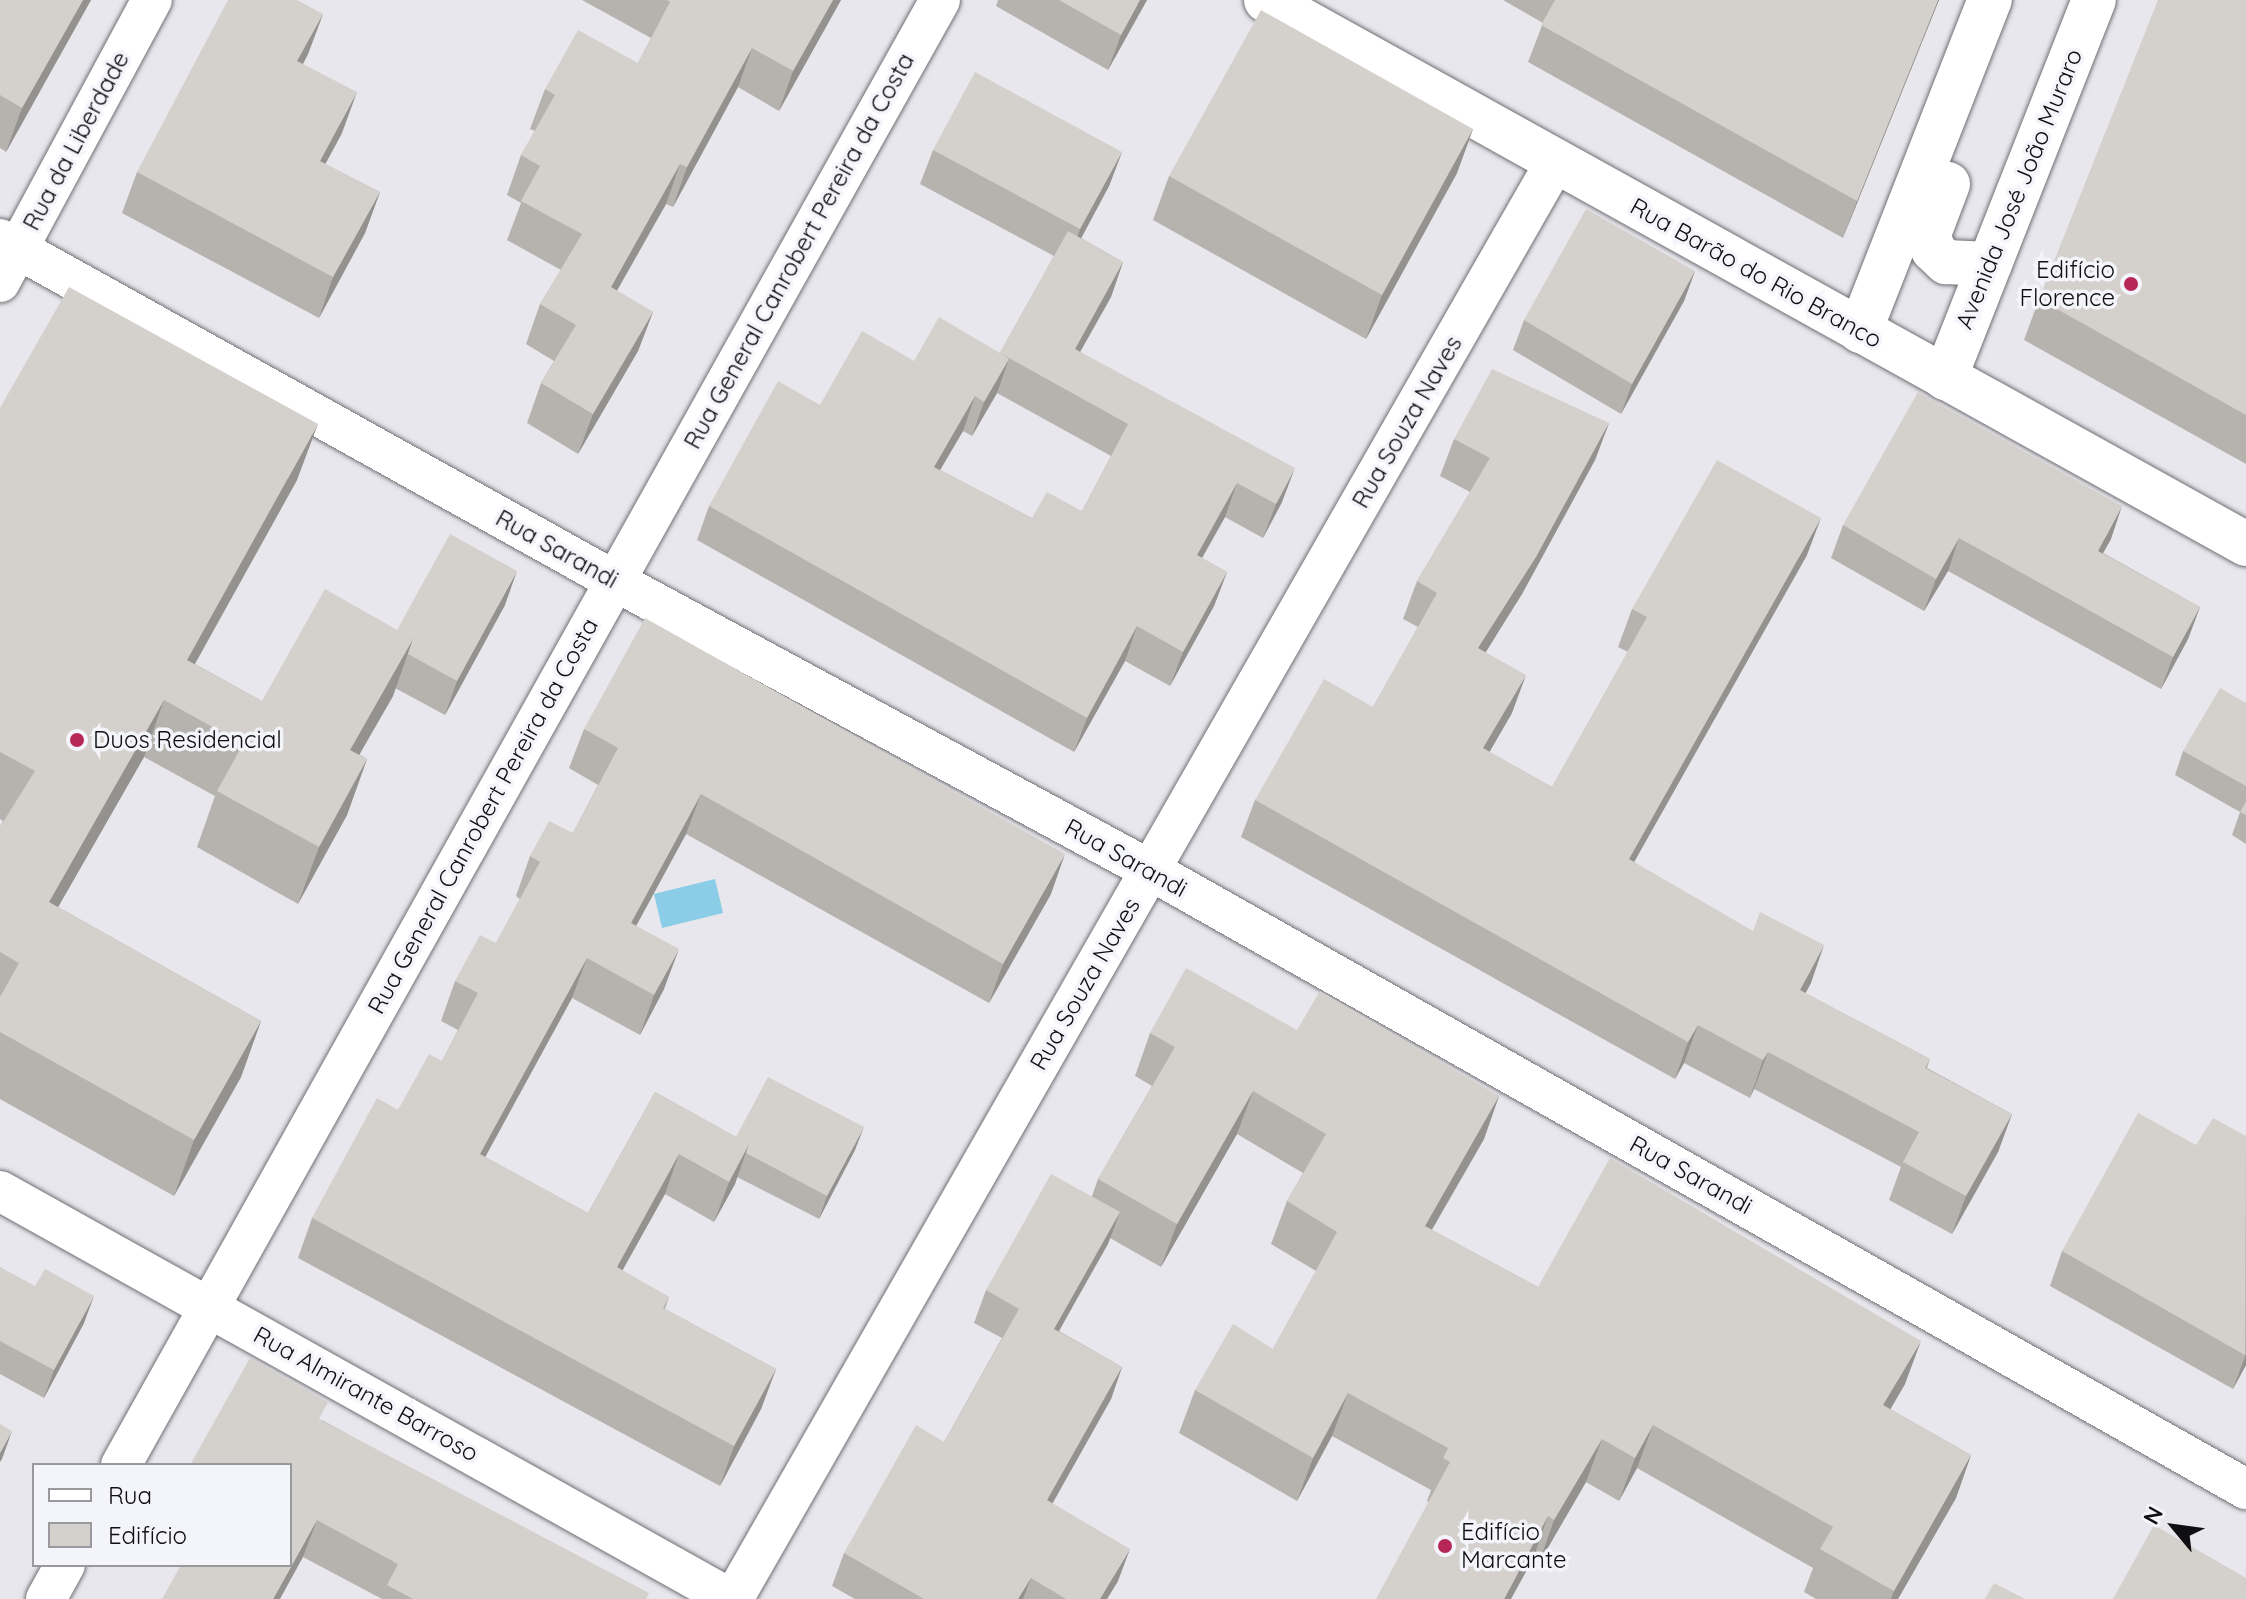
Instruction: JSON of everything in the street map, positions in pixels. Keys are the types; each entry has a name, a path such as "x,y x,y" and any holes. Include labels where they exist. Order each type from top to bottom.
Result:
{"street":[{"name":"Rua da Liberdade","path":"6,256 152,0"},
{"name":"Rua General Canrobert Pereira da Costa","path":"122,1463 940,0"},
{"name":"Rua Barão do Rio Branco","path":"1266,0 2246,544"},
{"path":"1990,264 1946,262 1933,250 1929,234 1978,107 1992,0"},
{"path":"1860,331 1992,0"},
{"name":"Avenida José João Muraro","path":"1945,378 2094,0"},
{"name":"Rua Souza Naves","path":"732,1599 1556,161"},
{"name":"Rua Sarandi","path":"6,256 1150,870 2246,1489"},
{"name":"Rua Almirante Barroso","path":"0,1191 732,1599"},
{"path":"46,1599 64,1567"}],"water":[{"path":"715,879 723,913 662,928 654,894"}],"building":[{"path":"0,0 83,0 22,108 0,95"},
{"path":"228,0 297,0 323,14 297,61 357,92 320,161 380,192 333,277 137,172"},
{"path":"667,0 833,0 793,71 752,48 687,167 680,164 611,287 653,312 593,414 541,383 576,325 540,304 582,234 521,201 540,166 521,155 555,95 545,89 578,30 638,63 670,2"},
{"path":"1059,0 1140,0 1121,35"},
{"path":"1555,0 1938,0 1857,201 1541,25"},
{"name":"Edifício Florence","path":"2158,0 2246,0 2246,415 2039,299"},
{"path":"1261,10 1473,129 1382,295 1169,176"},
{"path":"975,72 1122,152 1080,229 933,150"},
{"path":"1586,209 1695,271 1632,384 1524,320"},
{"path":"1068,231 1123,262 1075,349 1295,468 1276,504 1237,483 1197,555 1227,572 1183,652 1137,626 1087,718 709,506 778,381 820,405 862,331 914,361 939,317 1000,353","holes":["1000,353 1128,424 1082,511 1047,492 1032,518 934,467 975,396 984,402 1009,359"]},
{"path":"69,287 318,424 187,660 262,701 325,589 413,639 350,750 367,759 319,847 217,791 243,744 164,700 49,902 261,1021 194,1140 0,1032 0,997 19,963 0,952 0,827 35,771 0,752 0,408"},
{"path":"1492,369 1609,423 1536,557 1478,648 1526,675 1483,748 1552,787 1647,617 1632,609 1717,460 1821,518 1629,859 1753,931 1760,912 1824,945 1800,990 1930,1059 1925,1068 2012,1114 1966,1196 1903,1162 1919,1132 1768,1052 1763,1060 1698,1025 1688,1042 1255,800 1324,679 1373,707 1437,593 1417,581 1490,458 1454,439"},
{"path":"1918,392 2122,506 2098,551 2200,607 2173,657 1959,538 1936,579 1843,525"},
{"path":"450,534 517,571 457,681 408,654 413,639 397,630"},
{"path":"645,618 1065,854 1003,964 701,794 631,923 679,949 654,995 587,958 480,1154 588,1213 655,1092 749,1144 729,1182 679,1154 617,1267 669,1297 663,1308 776,1369 734,1446 312,1218 377,1098 398,1110 429,1054 442,1061 478,993 455,981 480,935 496,943 540,862 530,856 549,821 573,833 618,748 584,729"},
{"path":"2220,688 2246,703 2246,786 2183,751"},
{"path":"1186,968 1297,1030 1320,991 1499,1096 1425,1226 1538,1287 1610,1158 1921,1341 1883,1405 1971,1455 1894,1591 1820,1549 1833,1527 1653,1425 1635,1458 1602,1439 1554,1520 1548,1516 1504,1599 1376,1599 1450,1462 1443,1458 1448,1448 1348,1393 1313,1458 1195,1390 1233,1324 1273,1349 1337,1232 1287,1201 1326,1134 1253,1091 1177,1224 1098,1179 1175,1047 1150,1033"},
{"path":"768,1077 864,1127 827,1196 746,1153 749,1144 736,1137"},
{"path":"2138,1113 2196,1145 2213,1118 2246,1136 2245,1355 2062,1251"},
{"path":"1051,1174 1120,1212 1054,1329 1122,1367 1047,1500 1130,1549 1100,1599 1066,1599 1031,1578 1018,1599 924,1599 844,1553 916,1425 944,1442 1019,1309 986,1290"},
{"path":"0,1267 35,1286 45,1269 94,1296 54,1370 0,1341"},
{"path":"250,1358 328,1402 319,1419 649,1593 646,1599 413,1599 387,1585 398,1564 317,1520 292,1565 292,1463 191,1463"},
{"path":"0,1424 12,1431 0,1453"},
{"path":"2154,1525 2246,1578 2246,1599 2113,1599"},
{"path":"180,1567 291,1567 273,1599 162,1599"},
{"path":"1994,1583 2025,1599 1985,1599"}],"place":[{"name":"Edifício Florence","path":"2131,284"},
{"name":"Duos Residencial","path":"77,740"},
{"name":"Edifício Marcante","path":"1445,1546"}]}
